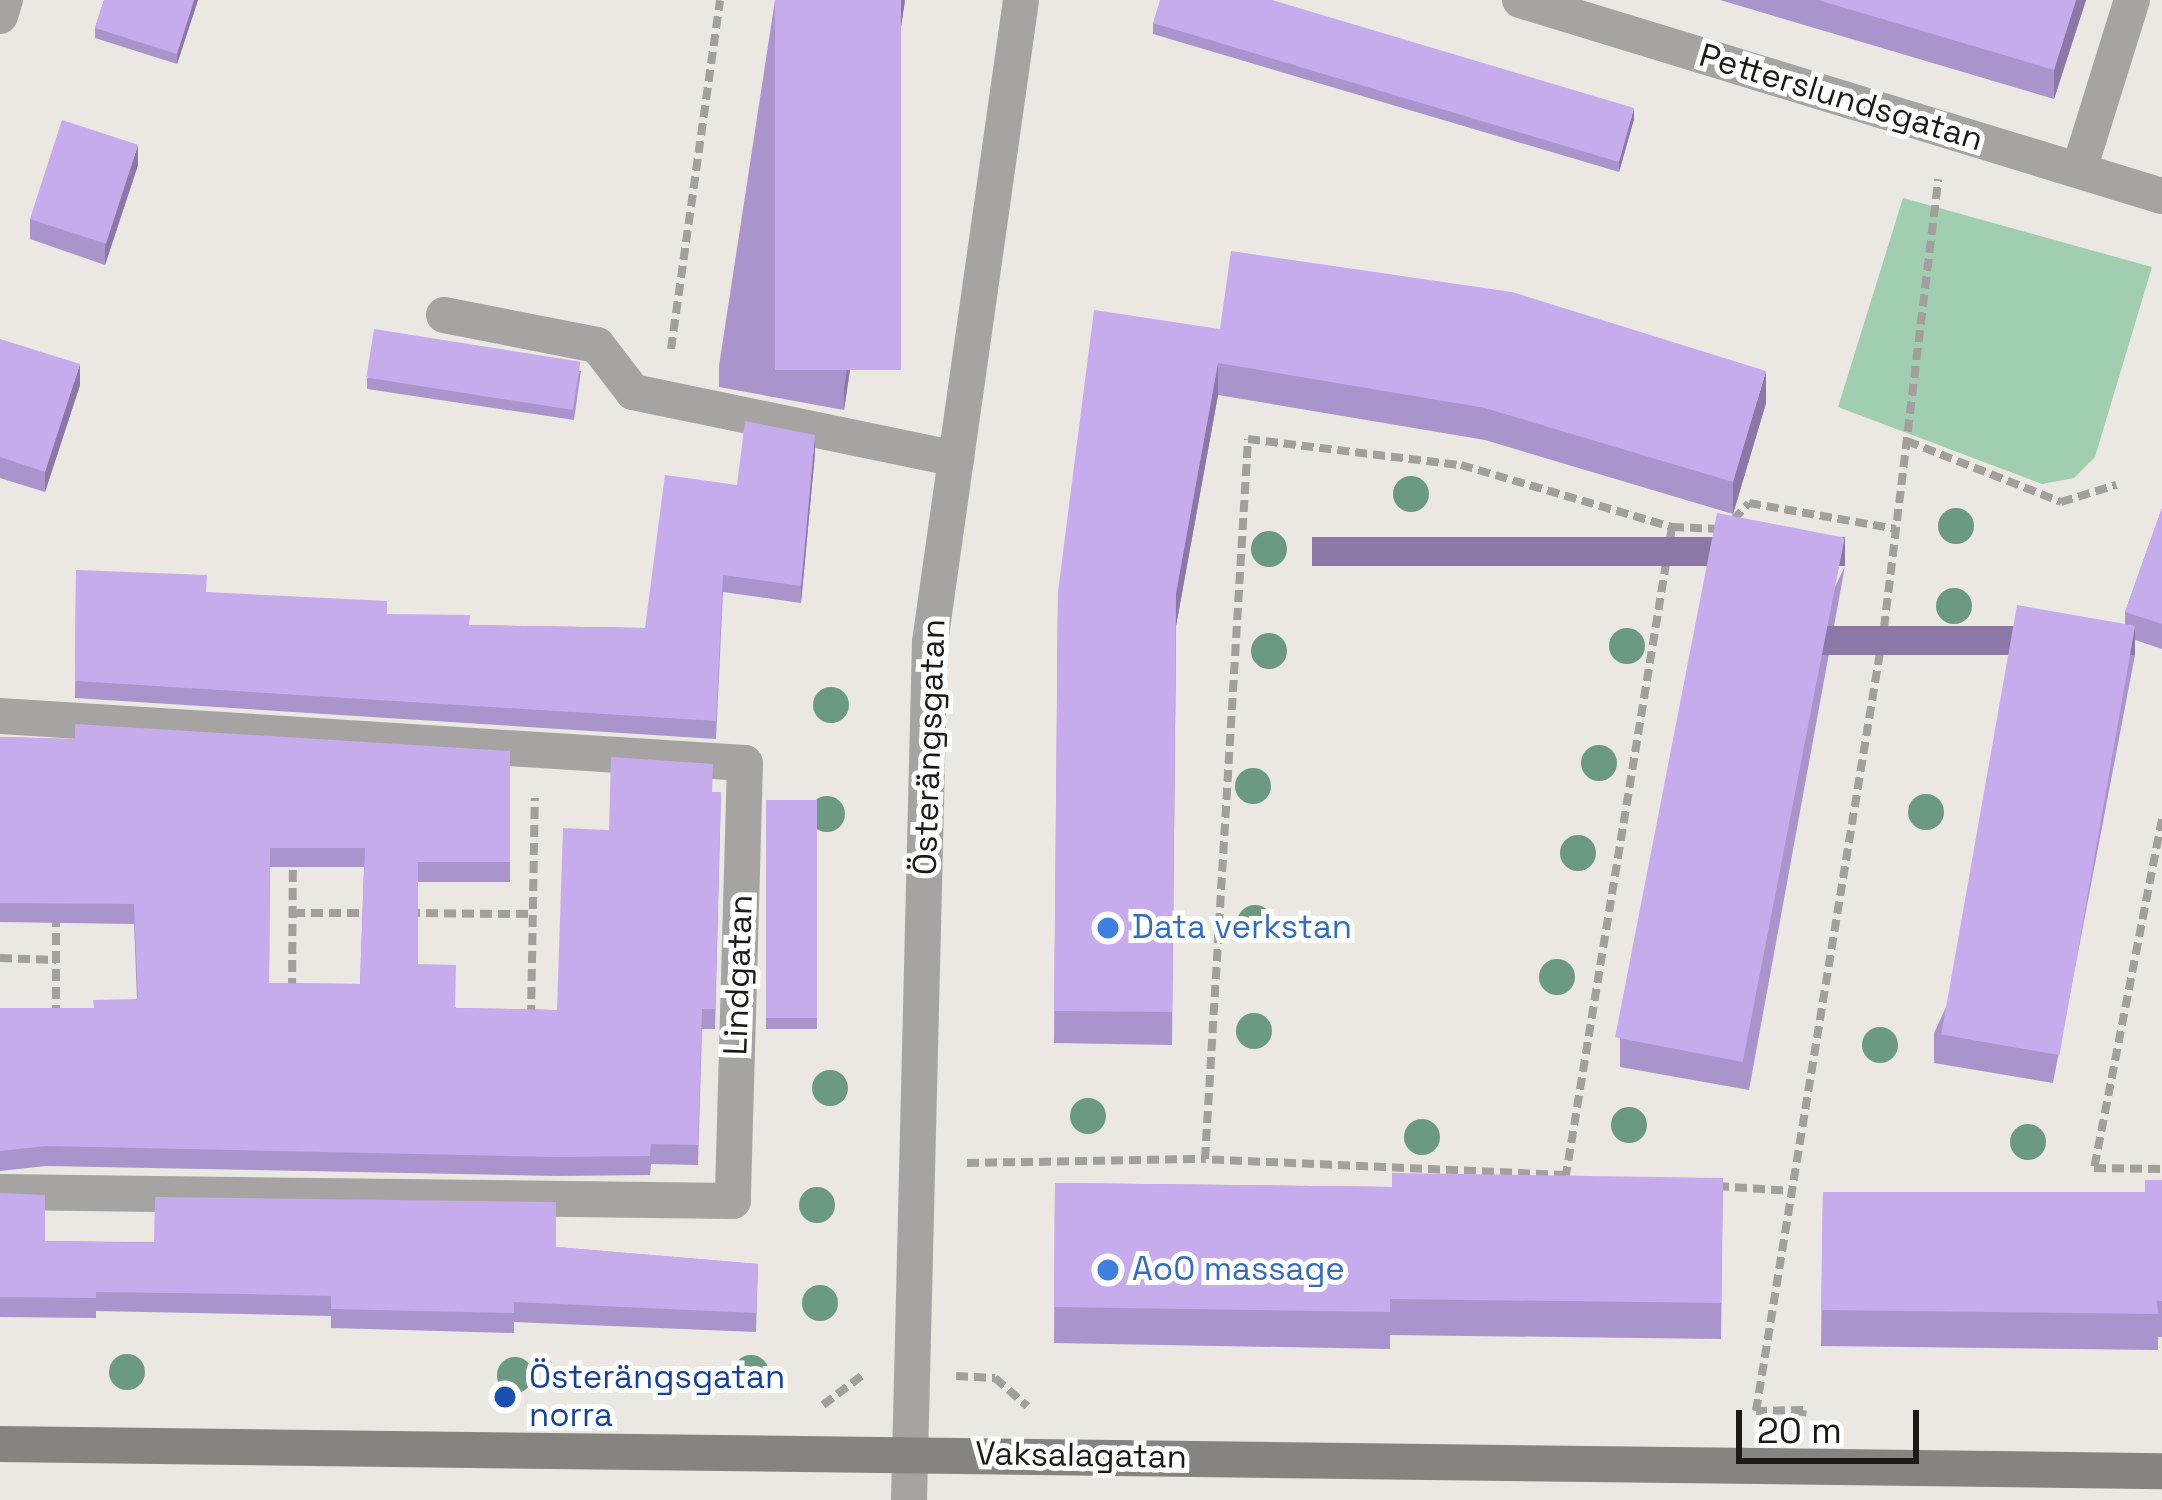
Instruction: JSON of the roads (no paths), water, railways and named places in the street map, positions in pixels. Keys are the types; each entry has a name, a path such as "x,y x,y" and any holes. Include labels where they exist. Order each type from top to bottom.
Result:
{"main road":[{"name":"Vaksalagatan","path":"0,1444 2162,1471"}],"street":[{"path":"0,16 5,0"},
{"name":"Österängsgatan","path":"909,1500 930,642 1021,0"},
{"name":"Petterslundsgatan","path":"1520,0 2162,196"},
{"path":"2079,170 2132,0"},
{"path":"445,315 597,346 633,392 956,458"},
{"name":"Lindgatan","path":"0,716 745,763 733,1201 0,1192"}],"place":[{"name":"Data verkstan","path":"1108,928"},
{"name":"AoO massage","path":"1108,1270"},
{"name":"Österängsgatan norra","path":"505,1397"}]}
